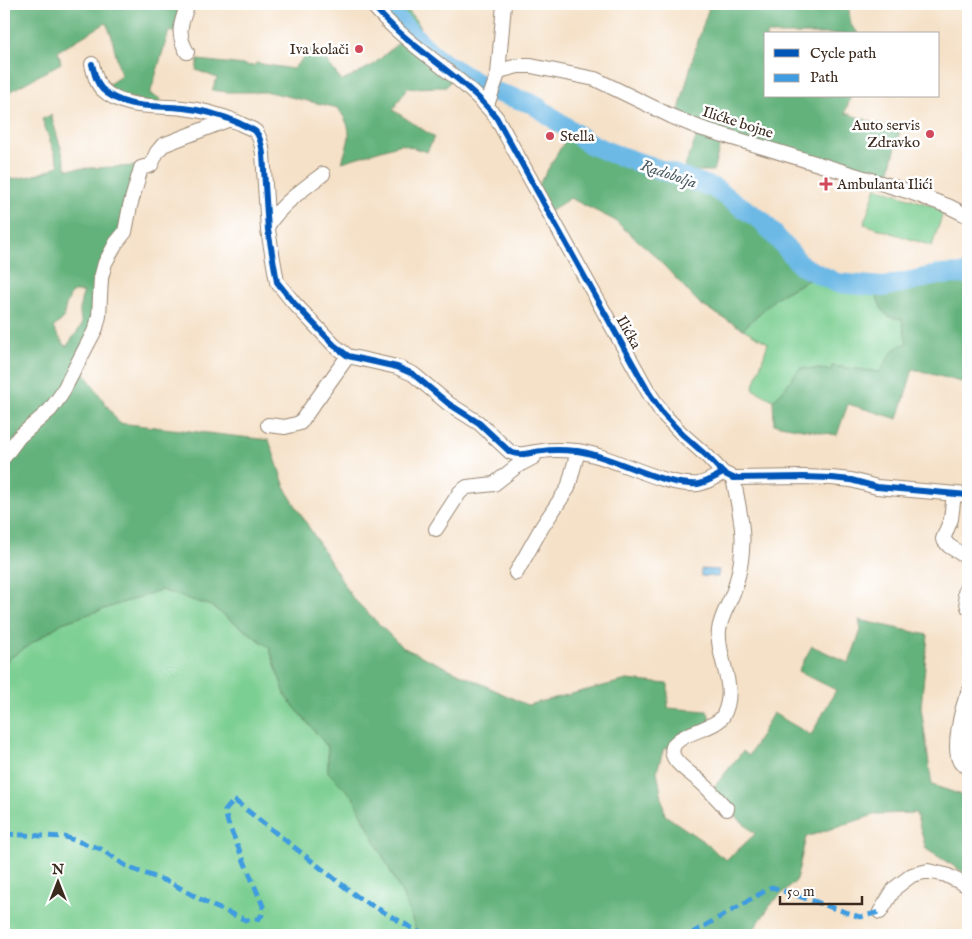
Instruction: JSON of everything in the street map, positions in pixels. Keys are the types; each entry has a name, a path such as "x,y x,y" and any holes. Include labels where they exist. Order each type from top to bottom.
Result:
{"street":[{"path":"187,52 181,42 180,34 188,4"},
{"name":"Ilićka","path":"372,4 399,33 489,100 648,393 670,421 728,476"},
{"path":"489,100 499,72 504,4"},
{"path":"92,64 97,81 102,89 127,103 142,106 181,107 201,110 230,119 256,132 261,142 263,154 268,225 277,282 299,309 335,346 348,356 397,367 413,374 449,404 479,422 510,452 524,455 557,449 578,451 686,483 700,484 728,476 830,478 851,480 877,487 968,495"},
{"name":"Ilićke bojne","path":"499,72 513,67 531,66 596,79 673,117 700,128 906,190 968,216"},
{"path":"4,457 19,438 50,410 61,395 96,328 100,308 102,278 106,263 125,232 141,168 151,165 157,152 163,145 230,119"},
{"path":"268,225 288,202 322,174"},
{"path":"268,425 285,427 300,423 348,356"},
{"path":"436,529 460,492 467,487 494,484 516,466 557,449"},
{"path":"516,573 542,527 568,488 578,451"},
{"path":"727,809 680,765 673,755 673,748 678,741 688,734 713,725 720,720 724,715 728,698 729,679 720,647 719,631 722,614 734,589 740,569 743,537 742,523 728,476"},
{"path":"954,494 951,519 943,539 949,546 968,558"},
{"path":"968,583 965,593 968,608"},
{"path":"968,694 960,718 956,755 960,763 968,767"},
{"path":"880,912 894,888 912,875 928,871 946,875 968,886"}],"green space":[{"path":"4,4 188,4 180,34 169,31 150,94 161,99 159,106 102,89 121,76 111,34 106,23 58,51 61,63 4,95"},
{"path":"387,4 403,4 421,27 418,30"},
{"path":"710,4 848,4 851,25 857,32 764,32 764,98 850,98 845,113 900,131 886,185 723,135 713,171 683,171 700,128 677,118 695,50"},
{"path":"405,37 455,75 446,87 407,88 393,110 434,137 427,152 401,144 342,162 349,134 346,122 338,108 269,92 212,90 217,78 196,70 198,60 254,66 256,63 293,69 311,49 320,52 342,81 373,65"},
{"path":"51,115 67,169 137,166 101,299 78,364 119,423 269,440 286,490 352,597 402,647 527,705 627,680 668,684 668,708 707,711 713,725 673,748 664,748 657,771 665,815 727,860 755,834 710,792 743,751 749,756 773,713 811,735 836,690 798,671 812,646 849,663 861,630 859,620 928,635 921,707 932,785 968,797 968,875 926,849 916,813 877,814 806,837 796,881 772,903 750,935 418,935 403,896 353,797 328,772 328,747 286,697 269,647 211,606 161,590 62,623 4,662 4,180 39,174 59,165 42,119","holes":["72,292 84,292 80,308 82,325 66,347 53,328 63,319 66,305"]},
{"path":"569,134 580,143 603,155 717,194 753,221 781,247 810,279 777,297 743,329 701,305 651,252 614,220 570,198 549,212 536,189"},
{"path":"876,187 944,210 932,246 864,224"},
{"path":"810,279 834,288 876,292 884,313 890,317 902,319 907,344 880,372 833,366 831,370 800,368 781,393 773,400 753,389 768,343 743,329 777,297"},
{"path":"968,279 968,382 961,382 913,369 898,419 848,404 837,435 774,424 773,400 781,393 800,368 831,370 832,366 880,372 894,350 907,344 902,319 890,317 884,313 876,292 920,282"},
{"path":"161,590 211,606 269,647 286,697 328,747 328,772 353,797 403,896 418,935 4,935 4,662 62,623"}],"water":[{"path":"701,569 719,570 718,577 701,576"}],"waterway":[{"name":"Radobolja","path":"383,4 437,59 489,90 533,104 590,144 714,188 762,221 802,266 837,283 883,287 938,275 968,274"}],"marked path":[{"path":"4,834 65,837 101,849 129,868 169,882 213,906 246,920 258,919 262,915 263,906 228,823 225,811 234,800 359,898 424,935"},
{"path":"693,935 694,932 772,887 860,917 880,912"}],"cycle path":[{"path":"372,4 402,34 467,87 496,117 649,393 663,414 723,473 733,478 831,478 851,480 877,487 968,495"},
{"path":"92,64 100,87 111,96 120,100 141,105 183,108 219,115 256,132 263,154 268,230 277,282 294,303 335,346 348,356 397,367 413,374 449,404 479,423 510,452 522,454 551,450 577,451 592,454 669,481 684,484 698,484 723,473"}],"place":[{"name":"Iva kolači","path":"359,49"},
{"name":"Auto servis Zdravko","path":"930,134"},
{"name":"Stella","path":"550,136"},
{"name":"Ambulanta Ilići","path":"826,184"}]}
